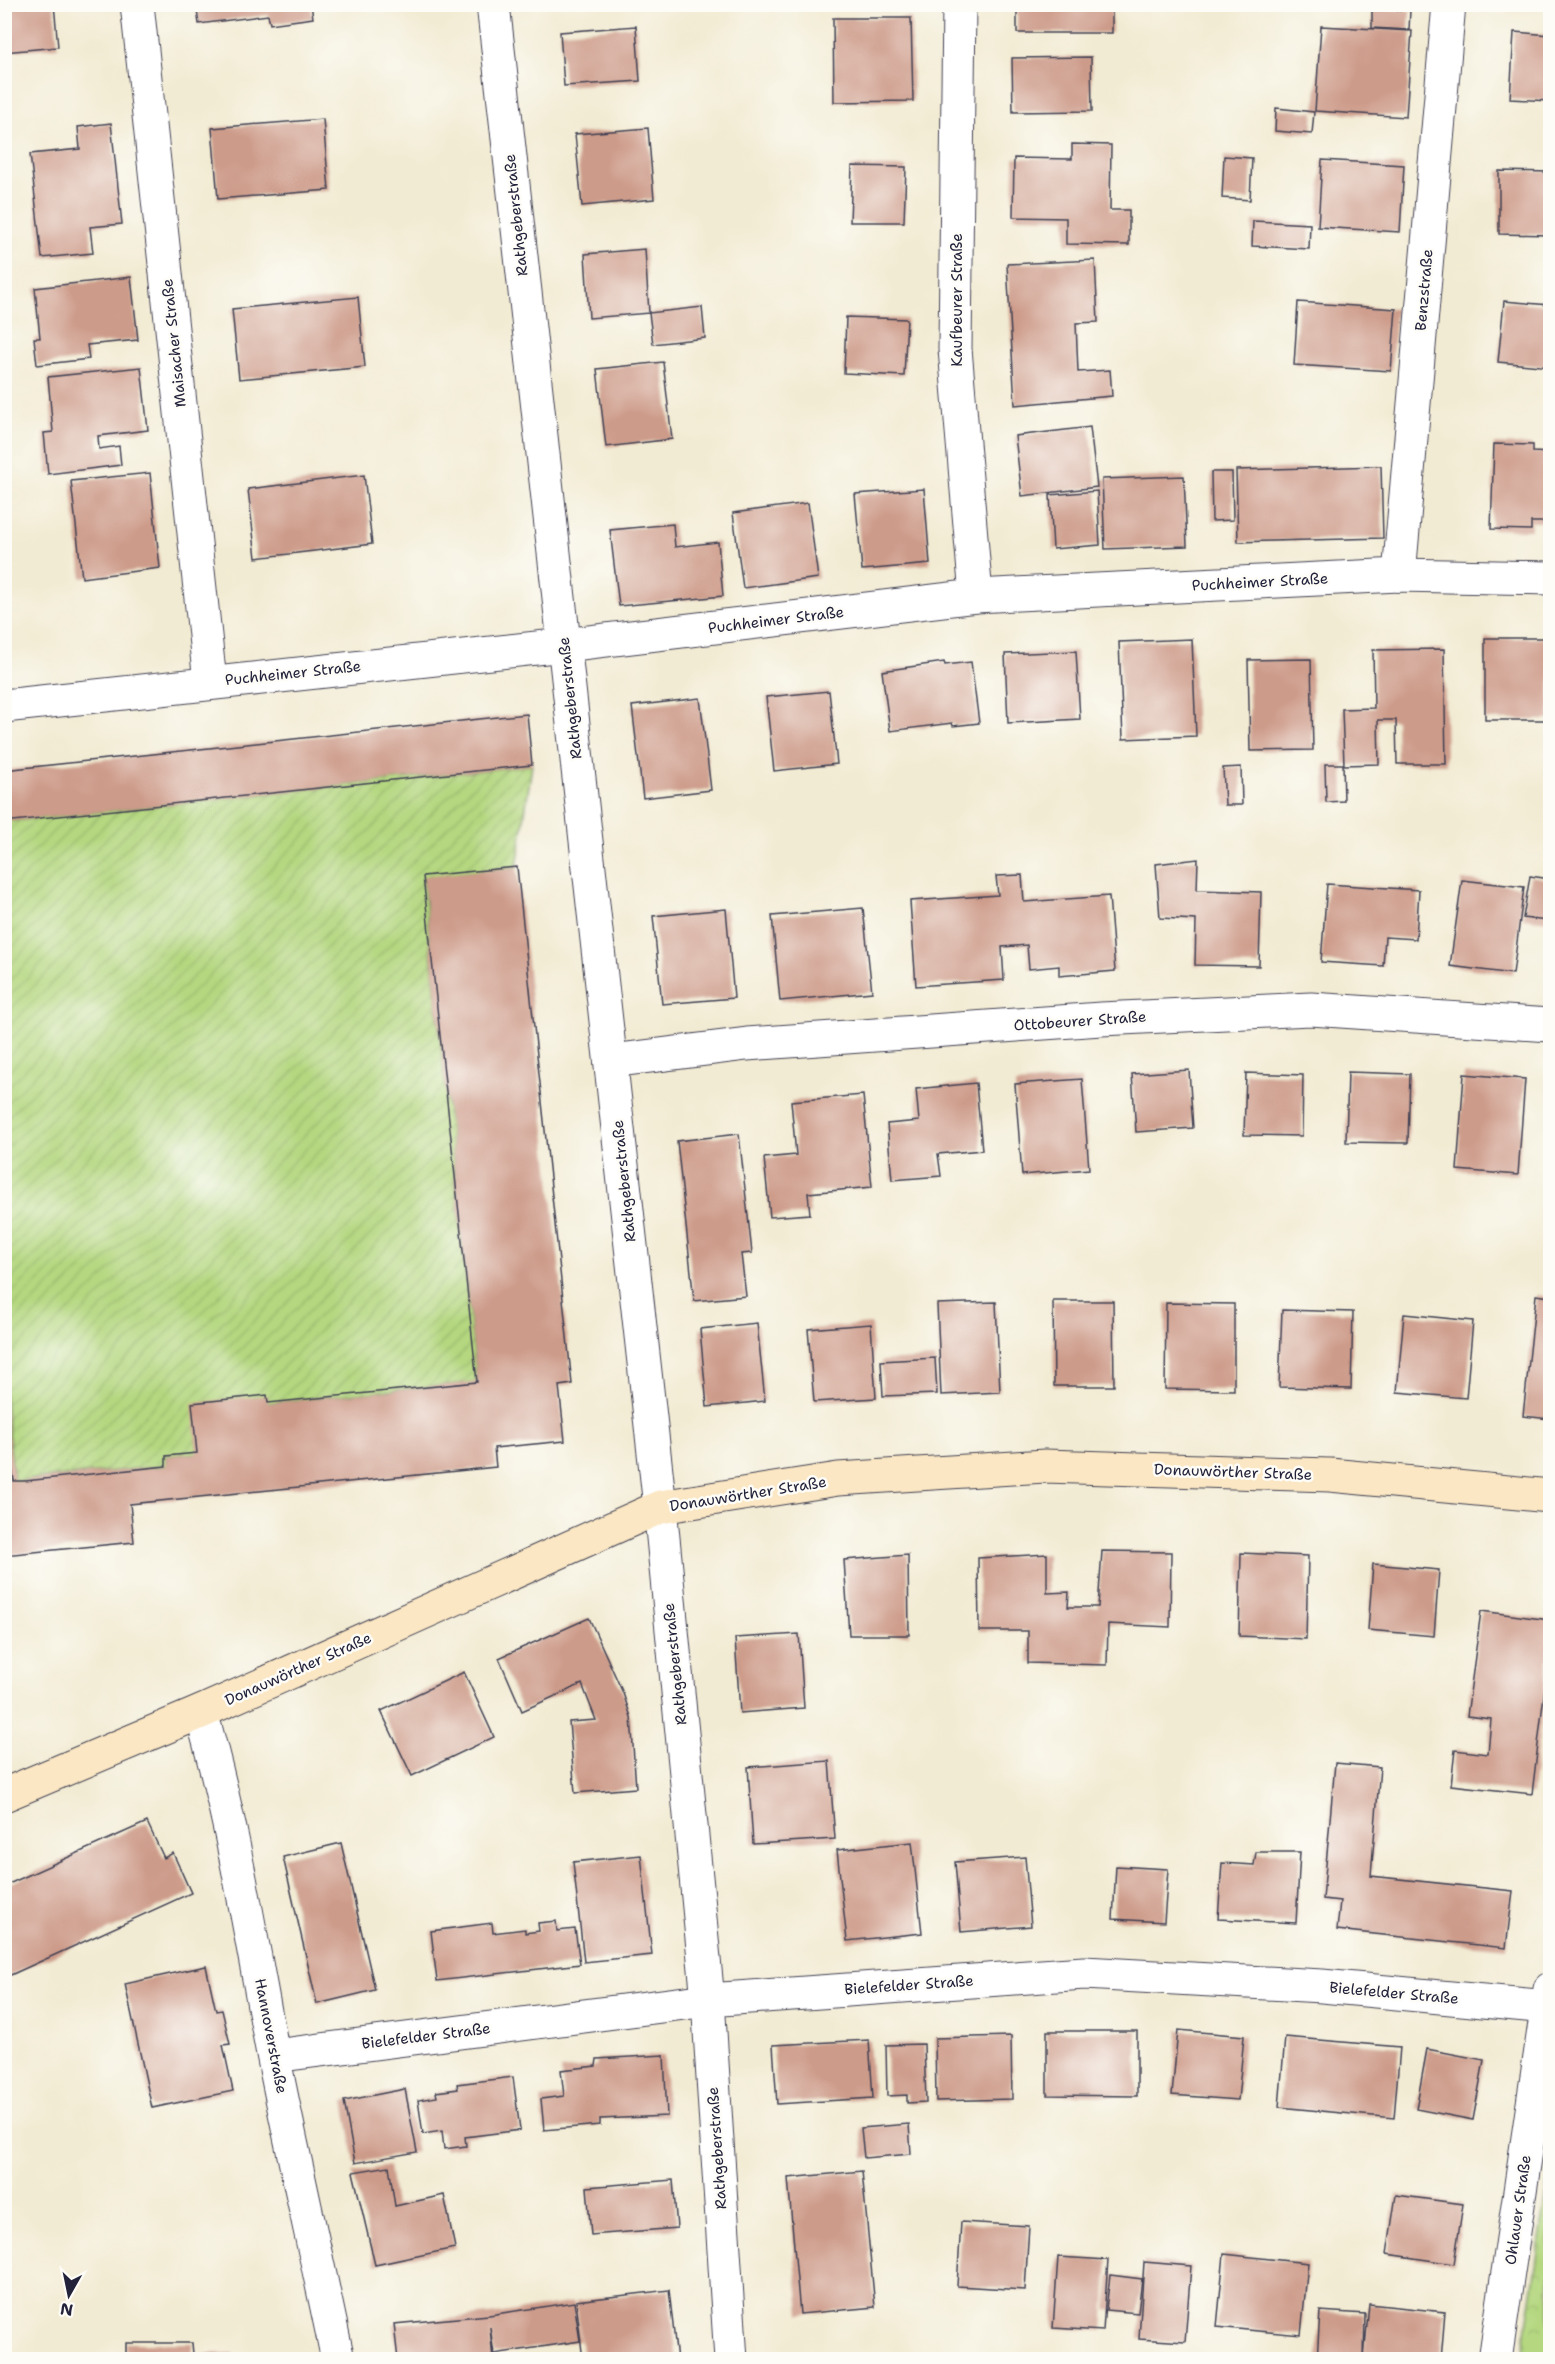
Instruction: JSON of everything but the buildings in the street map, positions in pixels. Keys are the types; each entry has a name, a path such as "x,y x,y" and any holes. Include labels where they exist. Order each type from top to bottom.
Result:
{"street":[{"name":"Maisacher Straße","path":"138,4 210,682"},
{"name":"Rathgeberstraße","path":"493,4 660,1507 708,2000 731,2360"},
{"name":"Kaufbeurer Straße","path":"959,4 955,349 976,596"},
{"name":"Benzstraße","path":"1399,575 1449,4"},
{"name":"Puchheimer Straße","path":"4,706 564,645 976,596 1399,575 1551,578"},
{"name":"Ottobeurer Straße","path":"611,1061 759,1043 1101,1019 1311,1009 1506,1020 1551,1025"},
{"name":"Donauwörther Straße","path":"4,1795 201,1712 660,1507 838,1479 1045,1466 1330,1475 1551,1496"},
{"name":"Hannoverstraße","path":"201,1712 217,1768 243,1887 274,2055 338,2360"},
{"name":"Bielefelder Straße","path":"274,2055 708,2000 1084,1973 1549,1998"},
{"name":"Ohlauer Straße","path":"1496,2360 1549,1998"}],"green space":[{"path":"532,765 517,867 423,877 477,1382 268,1403 197,1453 166,1456 166,1466 14,1481 4,1391 4,822"},
{"path":"1550,2172 1550,2359 1522,2359"}]}
